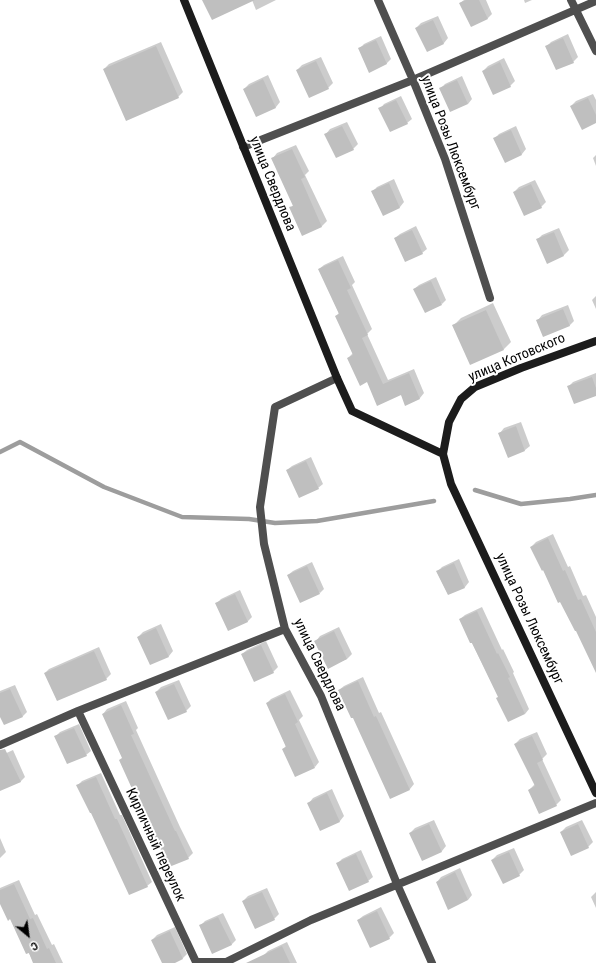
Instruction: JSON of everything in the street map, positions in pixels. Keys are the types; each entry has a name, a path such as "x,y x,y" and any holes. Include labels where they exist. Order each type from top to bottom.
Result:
{"street":[{"name":"улица Свердлова","path":"184,0 337,378 352,411 442,454"},
{"name":"улица Розы Люксембург","path":"378,0 445,159 490,298"},
{"path":"571,0 596,51"},
{"path":"243,147 412,80 596,1"},
{"name":"улица Котовского","path":"442,454 449,422 461,399 475,387 596,340"},
{"name":"улица Свердлова","path":"337,378 275,407 260,507 264,544 285,629 321,696 397,884 432,963"},
{"name":"улица Розы Люксембург","path":"442,454 451,484 596,793"},
{"path":"0,745 285,629"},
{"name":"Кирпичный переулок","path":"78,712 196,962 226,963"},
{"path":"226,963 311,920 596,803"}],"building":[{"path":"202,0 255,0 212,20"},
{"path":"466,0 479,0 488,19 471,27 459,3"},
{"path":"433,20 444,44 427,52 415,28"},
{"path":"563,38 574,63 556,70 545,46"},
{"path":"376,40 387,64 369,73 358,48"},
{"path":"156,46 179,98 126,121 103,69"},
{"path":"316,61 329,89 309,98 296,70"},
{"path":"500,62 511,87 493,95 482,71"},
{"path":"263,79 276,108 256,117 243,89"},
{"path":"457,80 468,104 450,112 439,88"},
{"path":"588,98 596,115 596,123 582,130 570,106"},
{"path":"396,100 408,124 390,132 378,108"},
{"path":"342,126 354,150 336,158 324,134"},
{"path":"511,130 522,155 505,163 493,138"},
{"path":"292,149 305,177 301,179 322,227 302,236 289,207 293,206 271,158"},
{"path":"389,183 400,208 383,216 371,191"},
{"path":"531,184 542,208 524,216 513,192"},
{"path":"412,230 423,254 405,262 394,238"},
{"path":"554,232 564,256 547,264 536,239"},
{"path":"338,260 351,288 347,290 368,335 362,338 383,384 409,373 420,399 405,406 401,395 377,406 367,382 360,386 347,358 353,355 335,316 339,314 318,269"},
{"path":"431,281 442,305 425,313 413,289"},
{"path":"563,309 570,326 543,337 536,320"},
{"path":"486,310 504,350 470,365 452,325"},
{"path":"592,377 596,388 596,396 574,404 567,386"},
{"path":"516,426 525,451 508,458 498,433"},
{"path":"306,461 319,489 299,498 286,470"},
{"path":"548,538 563,571 565,570 578,600 581,599 596,632 596,673 576,631 560,602 558,603 543,570 542,571 530,547"},
{"path":"454,563 465,588 448,595 436,571"},
{"path":"307,566 320,594 300,603 287,575"},
{"path":"235,594 248,622 228,631 215,603"},
{"path":"477,611 497,654 498,653 510,677 508,678 525,714 508,722 496,698 498,697 459,619"},
{"path":"156,628 169,657 150,665 137,637"},
{"path":"334,631 347,659 328,669 314,641"},
{"path":"261,645 274,673 254,682 241,654"},
{"path":"94,651 107,680 57,701 44,673"},
{"path":"358,681 410,790 390,799 353,718 351,718 338,690"},
{"path":"174,684 187,712 168,720 155,692"},
{"path":"10,689 23,717 4,725 0,717 0,693"},
{"path":"285,694 298,722 295,724 315,768 295,777 282,749 286,747 266,703"},
{"path":"121,705 134,734 131,735 189,859 169,867 119,760 122,758 102,714"},
{"path":"74,728 87,756 67,764 54,736"},
{"path":"532,736 543,760 537,763 557,806 539,814 528,790 535,786 514,744"},
{"path":"5,749 21,782 0,791 0,750"},
{"path":"96,777 148,887 129,895 91,813 76,785"},
{"path":"327,793 340,822 320,831 307,803"},
{"path":"429,824 442,852 422,861 409,833"},
{"path":"578,824 589,848 571,856 560,832"},
{"path":"509,852 520,876 503,884 491,860"},
{"path":"356,854 369,882 349,891 336,863"},
{"path":"455,872 468,900 448,910 436,882"},
{"path":"14,884 30,919 33,918 47,949 49,948 56,963 33,963 29,953 26,954 10,919 8,921 0,904 0,890"},
{"path":"262,892 275,920 255,929 242,901"},
{"path":"377,911 390,939 370,948 357,920"},
{"path":"218,917 232,945 212,954 199,925"},
{"path":"170,931 183,959 175,963 162,963 151,940"},
{"path":"282,946 290,963 246,963"}],"waterway":[{"path":"0,452 20,442 104,487 182,517 249,519 275,523 317,521 434,501"},
{"path":"475,490 521,504 596,495"}]}
